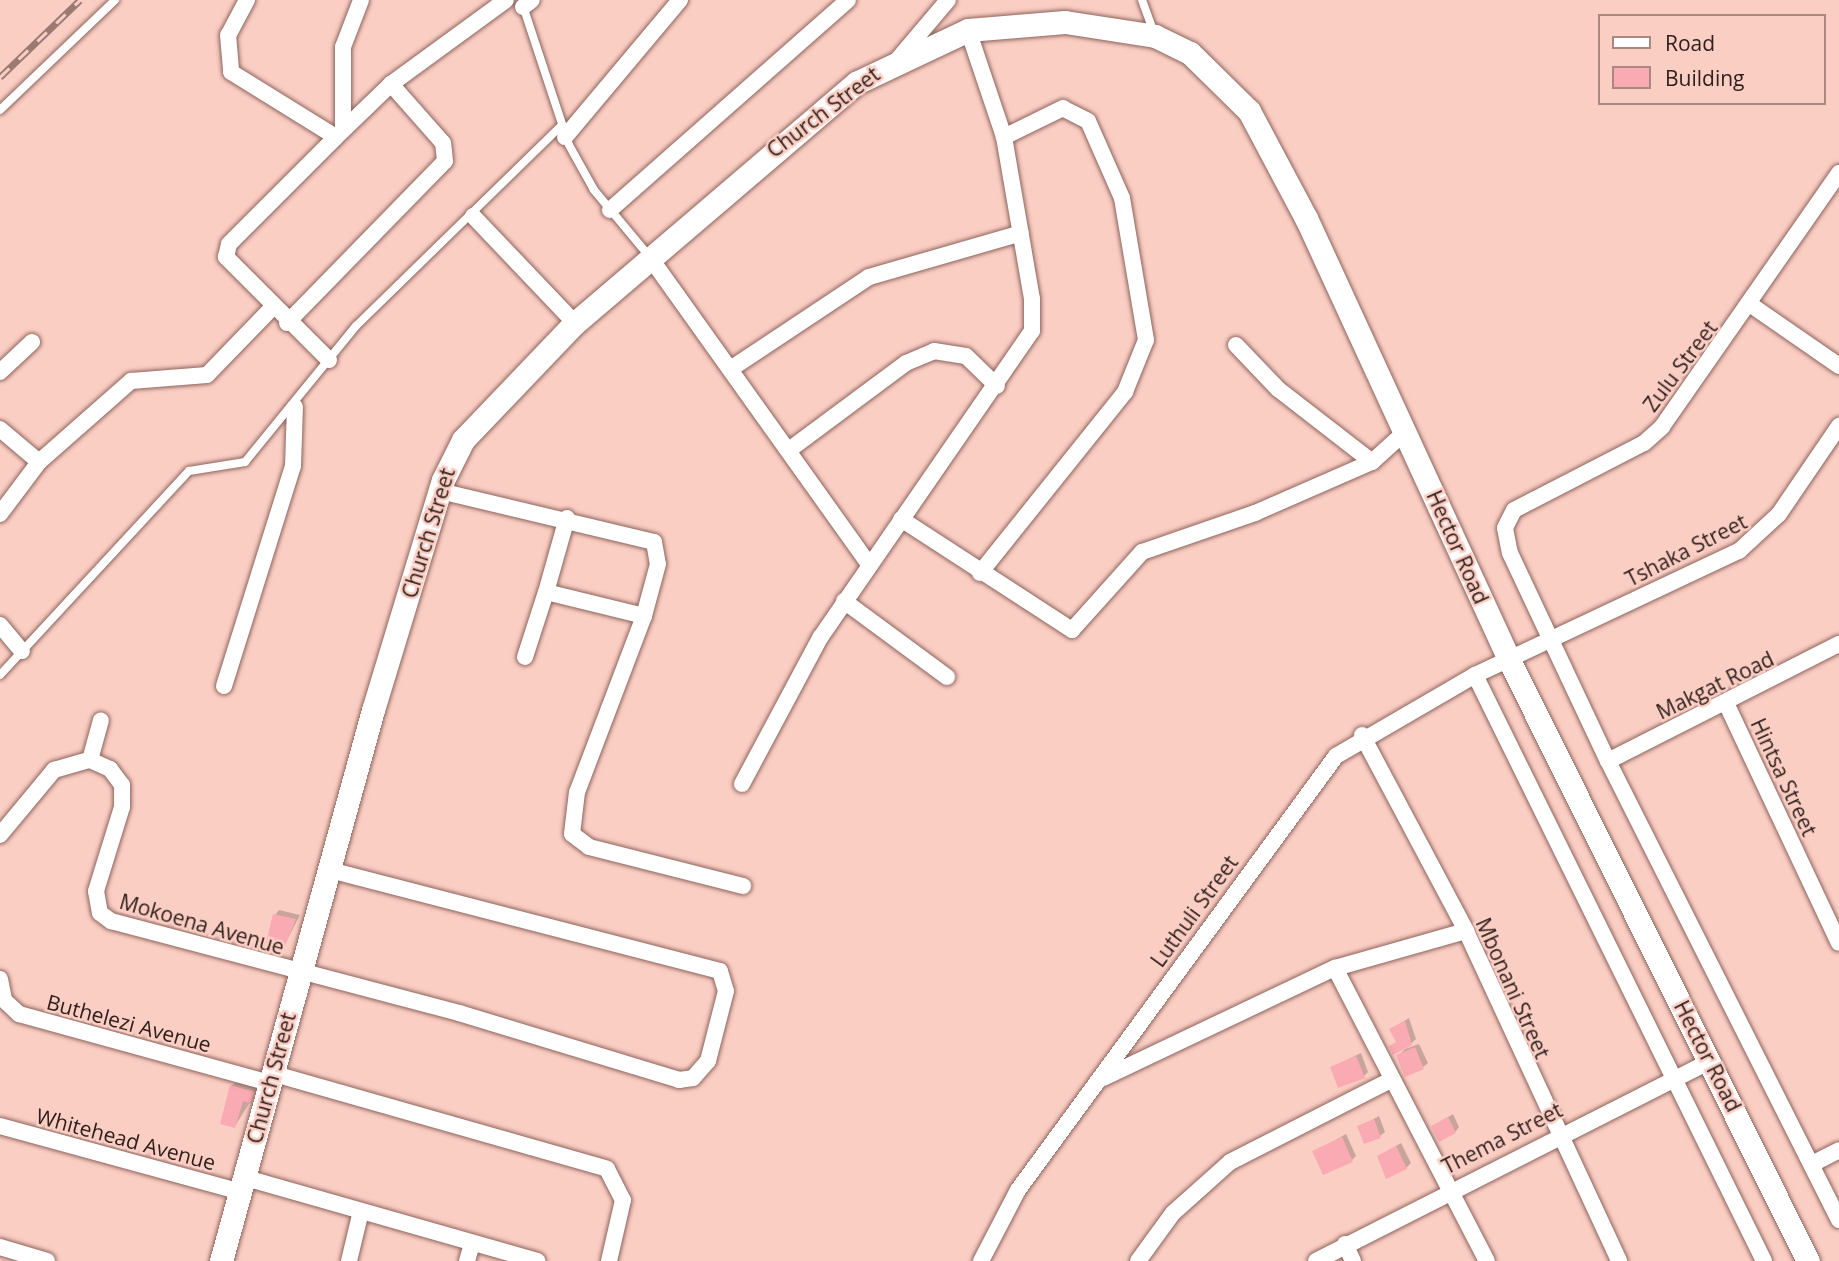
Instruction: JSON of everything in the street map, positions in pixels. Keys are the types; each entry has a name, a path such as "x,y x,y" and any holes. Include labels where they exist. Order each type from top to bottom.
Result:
{"street":[{"path":"247,0 228,35 231,72 339,133"},
{"path":"339,133 343,47 361,0"},
{"path":"329,360 271,309 230,268 229,244 391,84 506,0"},
{"path":"563,131 680,0"},
{"path":"610,210 848,0"},
{"path":"898,59 948,0"},
{"name":"Hector Road","path":"968,30 1065,22 1155,36 1197,59 1249,111 1405,432 1509,660 1808,1261"},
{"path":"742,784 791,684 868,563 997,386 1033,323 1004,137 968,30"},
{"name":"Church Street","path":"221,1261 244,1185 327,869 440,491 471,429 575,323 827,104 898,59 968,30"},
{"path":"287,323 445,161 443,143 391,84"},
{"path":"980,573 1125,392 1146,340 1122,198 1088,121 1063,108 1004,137"},
{"name":"Zulu Street","path":"1505,528 1514,510 1644,443 1662,427 1751,305 1839,173"},
{"path":"473,216 575,323"},
{"path":"732,368 869,278 1021,233"},
{"path":"649,256 732,368 868,563"},
{"path":"1751,305 1839,366"},
{"path":"0,514 39,462 131,381 194,379 224,365 271,309"},
{"path":"0,372 32,342"},
{"path":"1236,345 1278,389 1371,462"},
{"path":"789,450 906,363 934,351 966,356 997,386"},
{"path":"224,687 293,466 295,407"},
{"name":"Tshaka Street","path":"1509,660 1763,535 1839,426"},
{"path":"0,429 39,462"},
{"path":"901,519 1060,625 1078,629 1129,565 1154,545 1255,513 1371,462 1405,432"},
{"path":"440,491 567,518 654,541 658,564 644,616 574,801 572,834 589,847 743,886"},
{"path":"526,657 567,518"},
{"name":"Hector Road","path":"1505,528 1510,552 1608,761 1839,1220"},
{"path":"546,592 644,616"},
{"path":"844,601 947,677"},
{"path":"0,625 22,651"},
{"name":"Makgat Road","path":"1608,761 1838,648"},
{"name":"Luthuli Street","path":"981,1261 1017,1190 1101,1078 1321,771 1362,735 1509,660"},
{"name":"Hector Road","path":"1475,675 1764,1261"},
{"name":"Hintsa Street","path":"1726,704 1839,943"},
{"path":"0,835 54,770 90,760 101,720"},
{"name":"Mbonani Street","path":"1362,735 1466,931 1556,1134 1619,1261"},
{"name":"Mokoena Avenue","path":"90,760 116,776 122,792 96,891 100,913 119,924 299,974"},
{"path":"299,974 459,1013 679,1080 698,1074 711,1054 726,991 723,974 715,968 327,869"},
{"path":"1101,1078 1335,968 1466,931"},
{"path":"1335,968 1389,1081 1451,1187 1487,1261"},
{"name":"Buthelezi Avenue","path":"0,979 4,1000 19,1014 607,1168 623,1200 609,1261"},
{"name":"Thema Street","path":"1316,1261 1451,1187 1673,1076 1710,1061"},
{"path":"1138,1261 1173,1213 1230,1163 1389,1081"},
{"name":"Whitehead Avenue","path":"0,1126 361,1211 537,1261"},
{"path":"1812,1164 1839,1150"},
{"path":"349,1261 361,1211"},
{"path":"467,1261 472,1243"},
{"path":"1345,1244 1353,1261"},
{"path":"0,1247 47,1261"}],"lane":[{"path":"0,110 115,0"},
{"path":"1142,0 1155,36"},
{"path":"525,2 563,131 610,210 649,256"},
{"path":"0,675 189,471 245,462 295,407 329,360 405,275 473,216 563,131"}],"building":[{"path":"273,914 296,919 284,948 266,943"},
{"path":"1405,1021 1412,1045 1393,1055 1389,1046 1396,1042 1389,1029"},
{"path":"1415,1047 1424,1069 1405,1077 1396,1055"},
{"path":"1356,1056 1365,1078 1338,1088 1330,1067"},
{"path":"230,1085 255,1092 252,1104 243,1101 235,1128 220,1124"},
{"path":"1448,1117 1456,1133 1439,1142 1431,1126"},
{"path":"1374,1119 1381,1138 1364,1144 1357,1126"},
{"path":"1342,1137 1353,1162 1323,1175 1312,1151"},
{"path":"1396,1146 1407,1169 1386,1179 1377,1156"}],"railway":[{"path":"0,77 80,0"}]}
